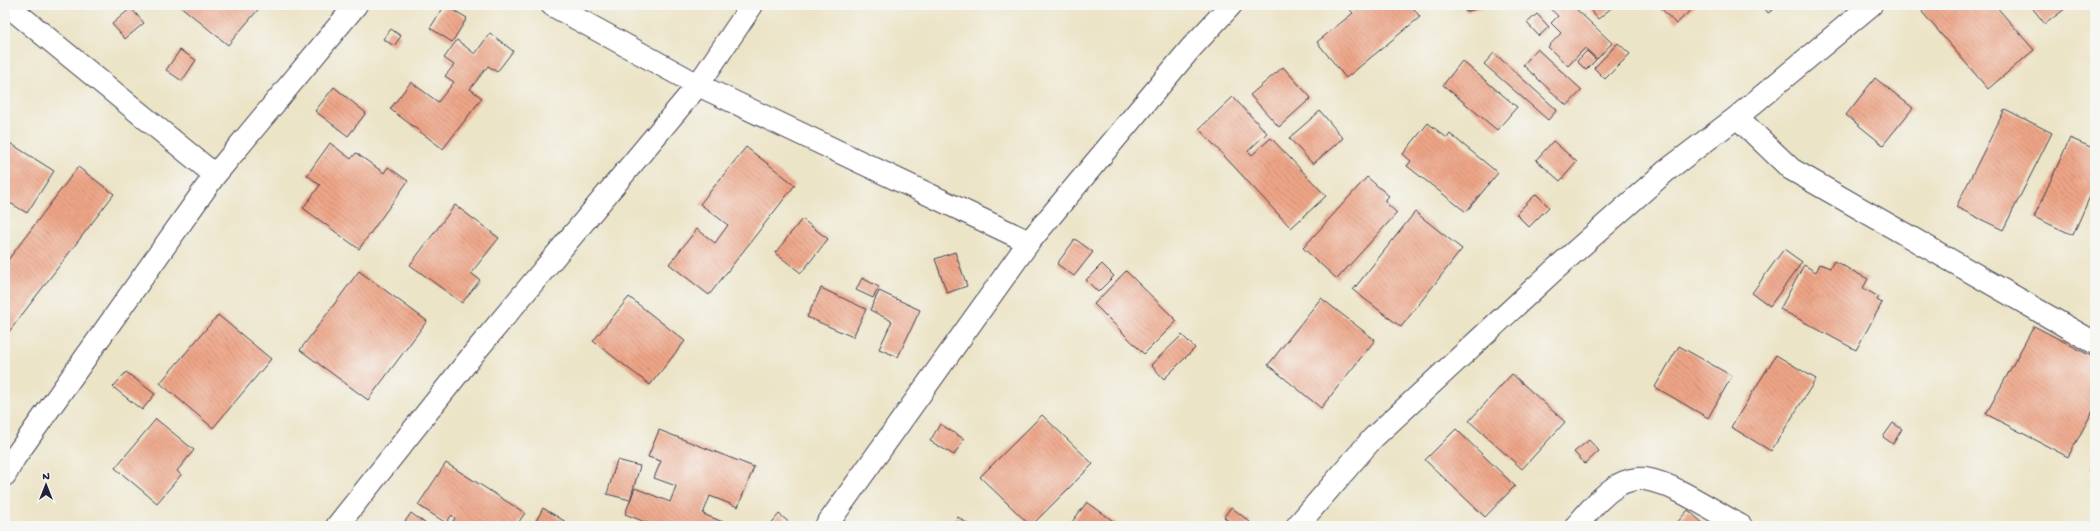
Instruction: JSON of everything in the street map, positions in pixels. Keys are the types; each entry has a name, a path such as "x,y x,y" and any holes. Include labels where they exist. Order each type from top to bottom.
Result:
{"street":[{"path":"7,5 216,175"},
{"path":"5,475 15,457 216,175 356,5"},
{"path":"552,5 698,85 1029,242"},
{"path":"337,526 475,352 698,85 752,5"},
{"path":"826,526 1029,242 1191,48 1231,5"},
{"path":"1297,526 1373,438 1552,272 1666,171 1736,117 1871,5"},
{"path":"1736,117 1790,169 2095,343"},
{"path":"1576,526 1602,497 1619,485 1631,480 1645,479 1669,487 1741,526"}],"building":[{"path":"179,5 262,5 228,45"},
{"path":"445,5 467,18 452,42 430,28"},
{"path":"1346,5 1411,5 1420,17 1346,78 1317,42 1353,13"},
{"path":"1463,5 1488,5 1466,12"},
{"path":"1546,5 1572,5 1612,43 1597,59 1585,48 1568,66 1548,47 1561,33 1551,23 1558,16"},
{"path":"1586,5 1615,5 1598,19"},
{"path":"1658,5 1696,5 1676,24"},
{"path":"1762,5 1777,5 1778,6 1768,13"},
{"path":"1930,5 1995,5 2034,50 1988,89 1922,12"},
{"path":"2030,5 2070,5 2045,24"},
{"path":"131,8 144,23 125,39 112,24"},
{"path":"1537,14 1549,27 1539,36 1527,23"},
{"path":"391,29 401,36 394,46 383,39"},
{"path":"490,33 513,51 497,72 488,66 470,89 482,98 443,149 390,109 411,82 438,102 454,82 445,76 454,65 444,58 457,40 475,54"},
{"path":"1618,43 1630,54 1605,79 1594,68"},
{"path":"1537,49 1582,90 1567,106 1523,65"},
{"path":"180,50 196,60 182,81 166,70"},
{"path":"1587,51 1596,60 1586,70 1577,61"},
{"path":"1494,53 1557,110 1548,120 1484,64"},
{"path":"1462,61 1517,107 1497,130 1443,85"},
{"path":"1283,67 1311,98 1279,127 1250,95"},
{"path":"1875,78 1913,108 1883,145 1846,115"},
{"path":"334,87 366,113 348,136 315,111"},
{"path":"1233,97 1267,133 1248,151 1252,155 1271,138 1326,196 1291,228 1199,129"},
{"path":"2005,109 2052,133 2003,230 1956,207"},
{"path":"1320,111 1343,138 1313,164 1289,138"},
{"path":"1428,123 1447,138 1450,134 1498,173 1466,212 1407,166 1411,161 1403,154"},
{"path":"2070,138 2095,149 2095,185 2073,235 2034,217"},
{"path":"5,140 54,171 27,213 5,200"},
{"path":"1553,141 1577,162 1560,181 1536,160"},
{"path":"330,143 351,159 356,153 384,173 388,167 408,181 359,249 303,208 320,185 307,175"},
{"path":"746,147 795,185 709,295 669,264 697,229 715,243 728,225 700,204"},
{"path":"78,167 114,194 5,337 5,264"},
{"path":"1367,177 1389,196 1384,201 1397,213 1337,279 1303,248"},
{"path":"1536,194 1549,207 1529,227 1516,214"},
{"path":"455,205 499,238 471,273 480,280 462,303 410,265"},
{"path":"1415,212 1462,249 1401,327 1353,290"},
{"path":"802,219 828,239 801,273 775,253"},
{"path":"1075,239 1093,252 1074,276 1057,264"},
{"path":"1784,249 1802,262 1770,306 1752,293"},
{"path":"955,252 967,286 947,293 935,259"},
{"path":"1834,261 1868,279 1863,288 1879,297 1877,300 1882,303 1856,350 1780,309 1804,265 1816,272 1820,264 1830,268"},
{"path":"1102,264 1114,276 1098,292 1086,280"},
{"path":"359,271 427,321 368,400 300,350"},
{"path":"1126,271 1177,321 1144,354 1094,304"},
{"path":"862,278 879,287 873,298 856,290"},
{"path":"821,288 866,309 853,337 807,317"},
{"path":"879,291 920,310 898,357 879,349 892,321 870,310"},
{"path":"629,297 685,341 650,385 593,341"},
{"path":"1321,298 1375,340 1321,408 1268,365"},
{"path":"218,315 271,359 213,428 160,383"},
{"path":"2034,326 2095,358 2095,407 2068,457 1986,414"},
{"path":"1182,335 1195,348 1164,379 1151,365"},
{"path":"1679,346 1732,376 1708,418 1655,387"},
{"path":"1776,355 1816,379 1771,451 1731,427"},
{"path":"126,372 155,394 142,410 113,387"},
{"path":"1512,374 1565,422 1522,469 1469,421"},
{"path":"1042,415 1093,464 1031,526 980,477"},
{"path":"156,419 194,450 177,471 181,475 157,503 115,468"},
{"path":"1893,423 1902,429 1893,444 1883,437"},
{"path":"940,424 964,439 954,455 930,441"},
{"path":"1456,429 1515,486 1485,517 1425,460"},
{"path":"659,430 754,467 738,507 710,496 703,514 733,526 655,526 625,514 635,488 670,502 676,486 654,478 661,461 648,457"},
{"path":"1589,440 1599,451 1585,464 1574,452"},
{"path":"2095,459 2095,471 2090,469"},
{"path":"617,460 640,466 630,500 607,494"},
{"path":"446,463 525,513 516,526 450,526 455,518 452,515 446,523 418,505"},
{"path":"1087,502 1120,526 1069,526"},
{"path":"1231,507 1250,522 1247,526 1234,526 1224,517"},
{"path":"543,508 566,522 564,526 527,526 530,522 534,525"},
{"path":"1688,510 1706,526 1674,526"},
{"path":"411,513 429,526 402,526"},
{"path":"779,514 791,524 790,526 769,526"},
{"path":"958,517 971,526 952,526"}]}
